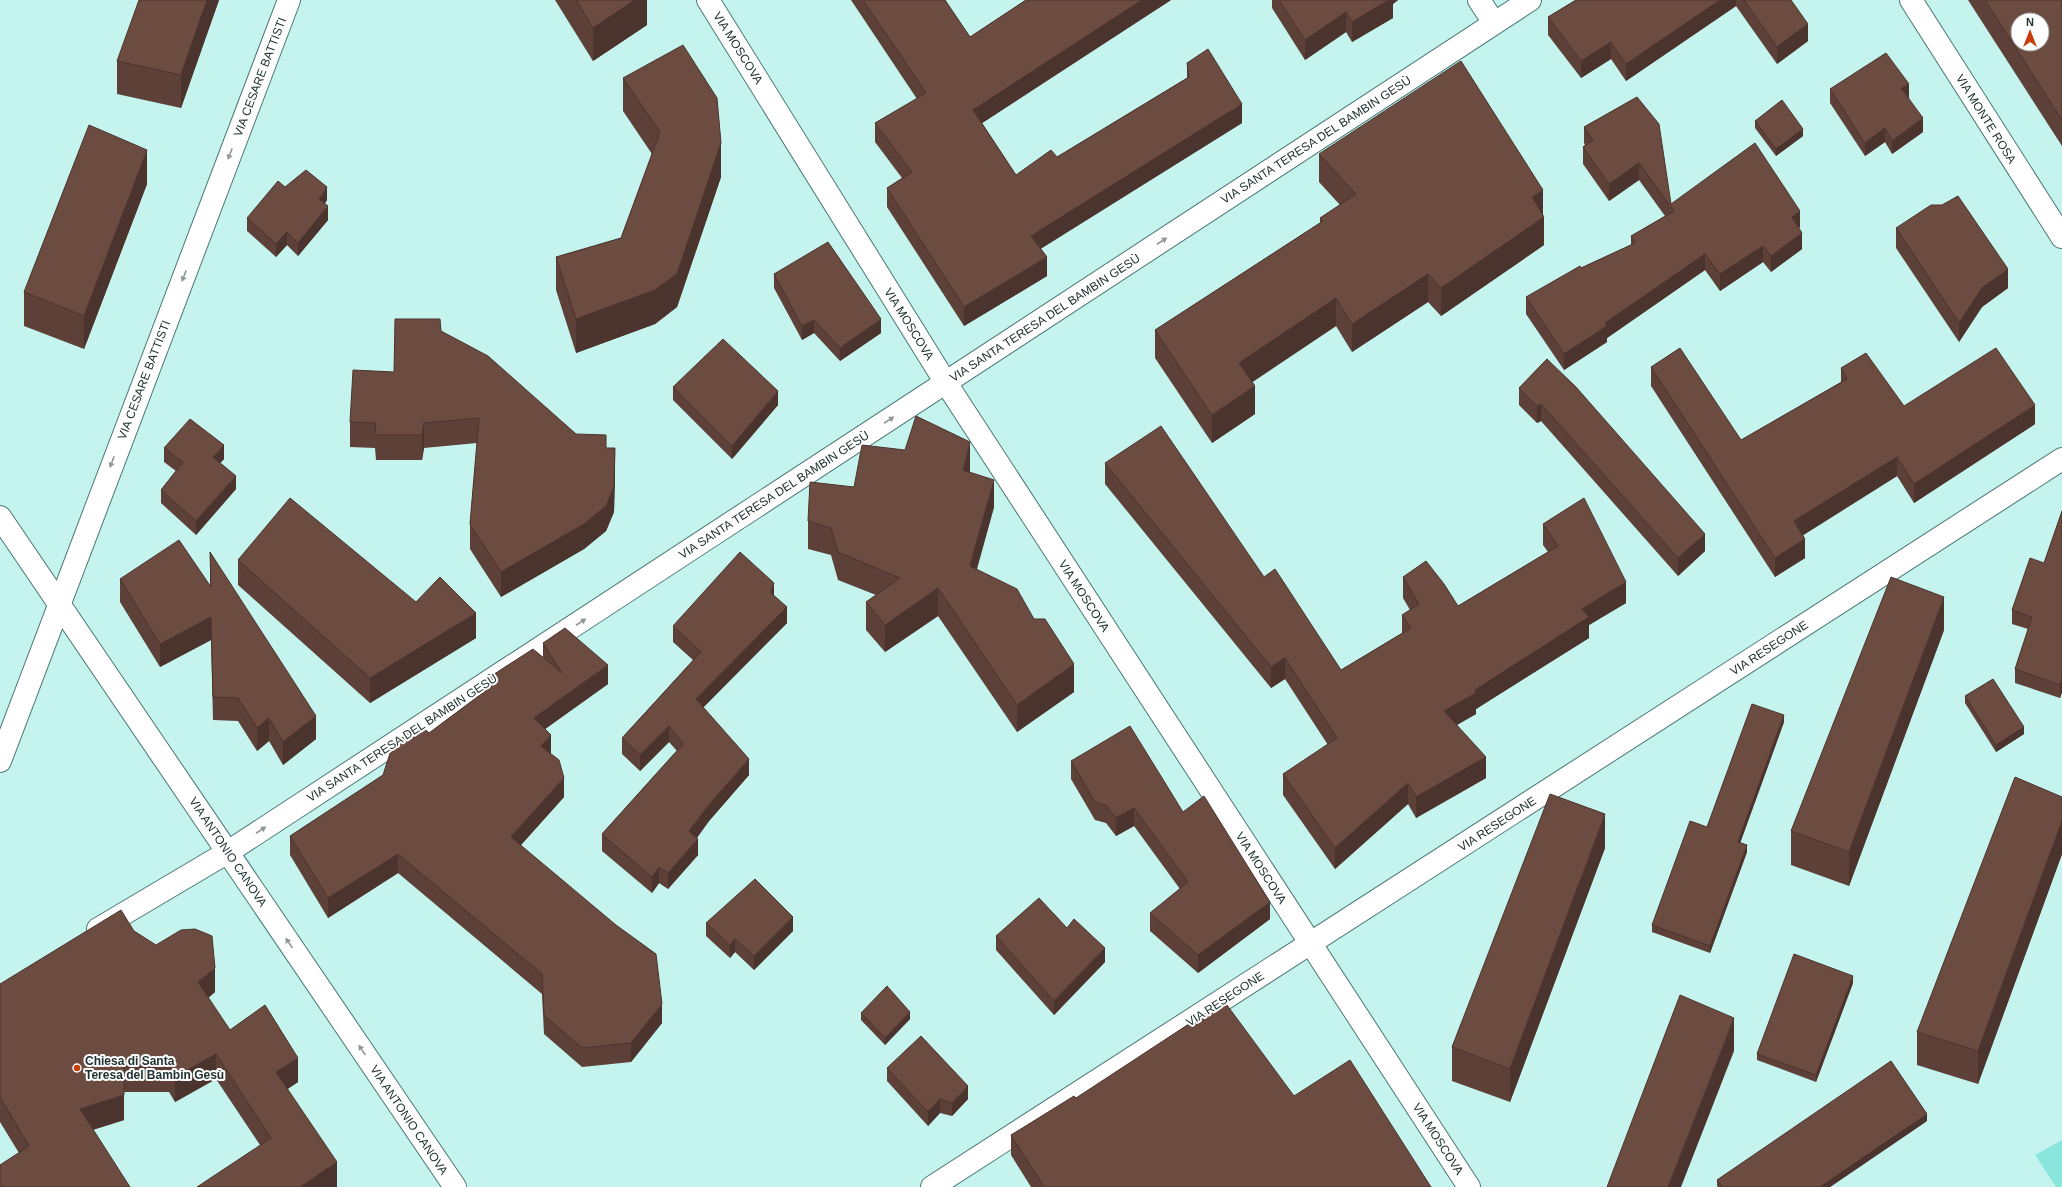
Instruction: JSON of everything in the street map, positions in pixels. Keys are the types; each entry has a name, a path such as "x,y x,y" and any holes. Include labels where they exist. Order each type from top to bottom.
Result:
{"street":[{"name":"VIA CESARE BATTISTI","path":"0,760 58,603 289,0"},
{"name":"VIA MOSCOVA","path":"708,0 946,383 1469,1187"},
{"path":"1479,0 1494,23"},
{"name":"VIA SANTA TERESA DEL BAMBIN GESÙ","path":"79,940 228,852 1530,0"},
{"name":"VIA MONTE ROSA","path":"1911,0 2062,237"},
{"name":"VIA RESEGONE","path":"932,1187 2062,459"},
{"name":"VIA ANTONIO CANOVA","path":"0,517 455,1187"}],"shaded area":[{"path":"2062,1140 2062,1187 2056,1187 2035,1155"}],"building":[{"path":"139,0 207,0 181,75 117,61"},
{"path":"576,0 635,0 593,28"},
{"path":"863,0 945,0 970,37 1026,0 1142,0 973,110 1016,175 1051,150 1057,157 1189,77 1187,63 1208,49 1242,104 1031,236 1047,257 964,307 887,188 912,172 875,123 926,93"},
{"path":"1279,0 1389,0 1352,22 1346,12 1305,40"},
{"path":"1576,0 1720,0 1626,64 1611,42 1581,61 1548,17"},
{"path":"1744,0 1791,0 1808,24 1777,47"},
{"path":"1985,0 2062,0 2062,120 2018,52 2050,52 2050,12 2010,12 2010,39"},
{"path":"683,45 717,98 721,143 677,274 655,290 576,319 556,257 621,238 660,132 623,78"},
{"path":"1886,53 1909,84 1901,88 1923,118 1892,141 1885,128 1865,143 1830,89"},
{"path":"1461,61 1543,190 1532,197 1544,217 1441,288 1428,274 1352,324 1336,298 1239,363 1255,386 1212,415 1155,330 1323,221 1320,218 1356,194 1319,154"},
{"path":"1637,97 1659,124 1671,204 1755,143 1800,211 1792,217 1802,233 1771,256 1763,246 1720,274 1705,254 1605,323 1607,326 1564,354 1526,297 1580,266 1581,268 1635,243 1631,236 1674,211 1639,163 1609,184 1583,147 1593,140 1584,127"},
{"path":"1782,100 1803,129 1776,149 1755,121"},
{"path":"89,125 147,150 84,316 24,292"},
{"path":"306,170 327,187 319,199 328,206 298,243 287,232 276,244 247,218 278,181 285,187"},
{"path":"1958,196 2008,269 1982,288 1959,323 1896,228 1931,205 1942,205"},
{"path":"828,242 881,319 840,348 814,320 802,326 774,274"},
{"path":"395,319 440,319 441,331 488,356 576,434 606,435 606,448 615,448 614,487 606,506 584,524 501,572 470,524 479,418 424,423 422,435 376,435 375,423 350,422 353,370 394,372"},
{"path":"723,339 778,391 732,446 673,387"},
{"path":"1680,348 1741,440 1847,379 1841,368 1866,353 1904,406 1996,348 2035,405 1914,484 1897,457 1794,521 1805,539 1775,558 1651,367"},
{"path":"1547,359 1576,387 1705,534 1678,558 1541,404 1537,406 1519,388"},
{"path":"916,416 970,442 963,470 994,480 970,566 1017,589 1034,619 1045,619 1074,664 1017,705 938,588 885,625 866,602 900,578 838,552 831,528 808,521 810,482 854,487 862,445 905,450"},
{"path":"190,419 224,445 213,457 236,476 196,521 161,490 183,462 164,448"},
{"path":"1161,426 1264,577 1275,569 1341,670 1411,628 1402,615 1419,604 1403,577 1426,561 1444,584 1458,606 1558,546 1543,524 1584,498 1626,582 1582,609 1589,617 1475,690 1476,693 1444,711 1486,757 1416,797 1408,783 1335,848 1283,774 1337,738 1285,658 1271,667 1105,463"},
{"path":"290,498 416,602 440,577 476,613 370,678 238,560"},
{"path":"2062,511 2062,678 2060,685 2015,669 2032,617 2012,610 2030,558 2044,563"},
{"path":"179,540 211,587 210,552 316,716 283,742 269,718 257,728 238,698 213,697 211,617 160,644 120,579"},
{"path":"740,552 774,583 770,592 787,607 696,699 749,759 709,805 689,831 698,839 668,873 659,867 652,877 602,834 683,744 669,726 640,755 622,738 701,652 673,626"},
{"path":"1891,577 1944,597 1849,852 1791,831"},
{"path":"565,628 608,665 534,718 551,735 541,746 559,760 564,778 511,837 616,925 656,954 662,1004 631,1043 582,1048 544,1015 542,974 398,854 328,898 290,836 383,775 392,747 418,723 429,733 496,683 488,678 533,649 562,673 543,643"},
{"path":"1993,679 2024,727 1996,745 1965,696"},
{"path":"1752,704 1784,715 1738,842 1747,845 1710,946 1652,925 1690,821 1707,827"},
{"path":"1130,726 1183,812 1204,796 1270,902 1198,955 1150,913 1188,882 1134,808 1116,818 1106,805 1095,802 1071,761"},
{"path":"2015,777 2062,797 2062,821 1978,1051 1917,1032"},
{"path":"1550,794 1605,814 1510,1069 1452,1047"},
{"path":"755,879 793,917 754,956 735,939 730,945 706,923"},
{"path":"1039,898 1067,928 1074,919 1105,948 1054,1001 996,936"},
{"path":"121,910 134,931 156,945 181,930 195,929 212,936 215,968 198,982 230,1030 265,1005 298,1058 276,1072 337,1162 300,1187 197,1187 271,1138 216,1054 175,1077 169,1067 124,1067 124,1095 80,1109 130,1187 0,1187 0,1165 29,1146 0,1097 0,984"},
{"path":"1794,954 1853,976 1816,1075 1757,1054"},
{"path":"887,986 910,1012 885,1038 861,1013"},
{"path":"1680,995 1734,1018 1668,1187 1607,1187"},
{"path":"1224,1001 1294,1096 1350,1060 1431,1187 1044,1187 1011,1135 1074,1096 1076,1098"},
{"path":"921,1036 968,1086 952,1103 940,1099 928,1112 887,1068"},
{"path":"1891,1061 1927,1114 1820,1187 1722,1187 1717,1180"}],"place":[{"name":"Chiesa di Santa Teresa del Bambin Gesù","path":"77,1068"}]}
